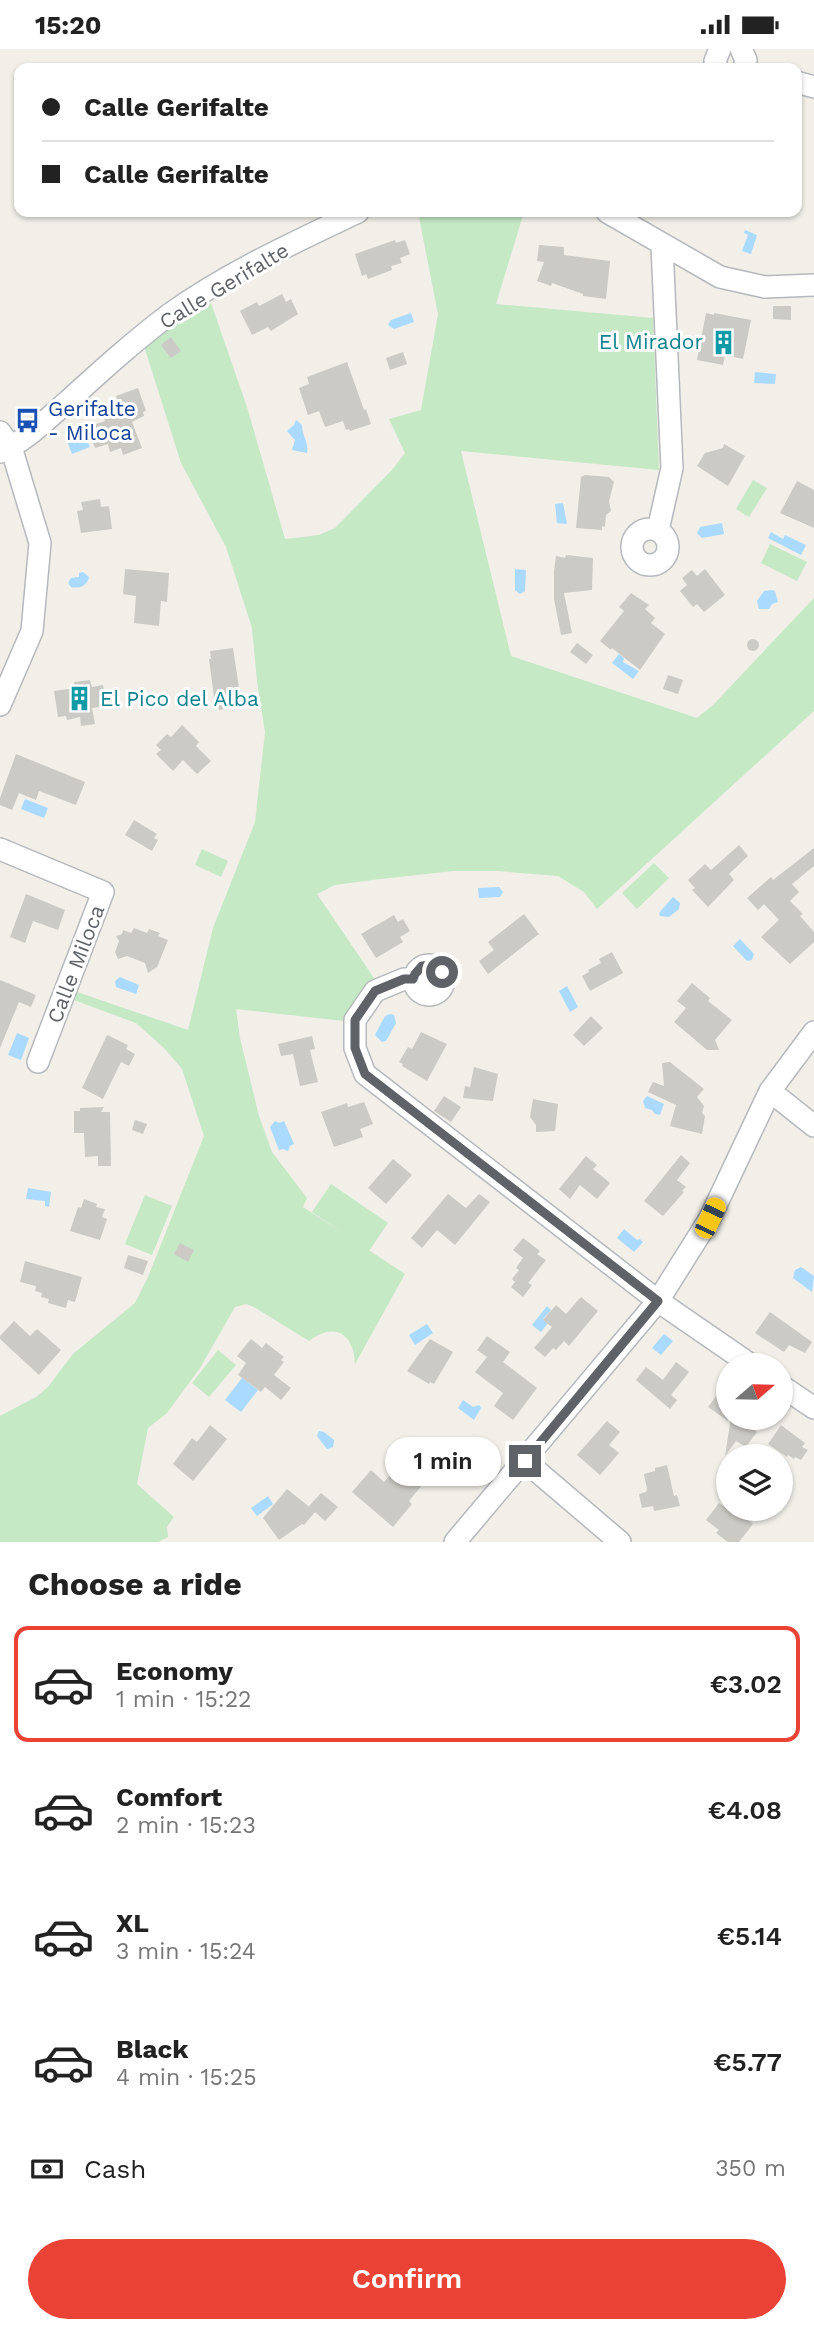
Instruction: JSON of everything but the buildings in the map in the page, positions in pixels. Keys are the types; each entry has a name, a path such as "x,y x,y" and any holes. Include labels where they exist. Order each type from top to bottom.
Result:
{"street":[{"name":"Calle Gerifalte","path":"4,444 35,429 172,313 227,279 348,217"},
{"path":"615,217 720,277 765,287 814,285"},
{"path":"658,530 672,468 662,246"},
{"path":"0,705 32,631 40,543 4,444"},
{"name":"Calle Miloca","path":"0,849 103,892 38,1062"},
{"path":"413,979 404,979 375,991 355,1020 355,1048 365,1074 658,1301 734,1353"},
{"path":"455,1542 658,1301 710,1218 769,1091 814,1032"},
{"path":"769,1091 814,1126"},
{"path":"793,1394 814,1408"},
{"path":"525,1461 620,1542"}],"green space":[{"path":"419,217 522,217 496,304 653,318 659,470 461,451 511,656 697,718 713,705 814,598 814,711 597,909 584,892 558,876 497,871 453,871 372,880 335,885 317,894 376,981 353,1004 344,1021 236,1009 240,1038 259,1116 272,1152 307,1198 303,1207 405,1274 355,1364 351,1345 341,1334 327,1332 309,1341 254,1307 246,1304 235,1307 200,1368 167,1413 148,1428 137,1484 174,1517 167,1527 168,1537 158,1542 0,1542 0,1416 36,1397 48,1387 73,1354 135,1303 204,1136 182,1069 165,1049 136,1023 71,999 74,991 188,1030 213,928 255,822 265,732 252,628 226,547 181,463 144,346 173,322 211,303 247,407 285,539 319,535 335,528 405,453 389,419 421,410 438,314"},
{"path":"753,480 767,488 749,517 736,509"},
{"path":"770,544 807,562 797,581 761,563"},
{"path":"202,849 228,861 221,877 195,865"},
{"path":"654,863 669,878 637,909 622,893"},
{"path":"331,1184 388,1223 369,1251 312,1212"},
{"path":"145,1195 172,1206 152,1255 125,1244"},
{"path":"218,1350 236,1365 209,1397 192,1383"}],"water":[{"path":"745,230 757,235 751,254 742,251 748,235 744,233"},
{"path":"411,313 414,322 394,329 388,325 391,320"},
{"path":"755,372 776,374 775,384 754,383"},
{"path":"296,420 302,425 307,453 292,450 295,440 287,431"},
{"path":"85,435 90,447 72,454 67,441"},
{"path":"563,503 567,524 557,523 555,504"},
{"path":"722,523 724,534 702,538 697,533 700,527"},
{"path":"771,532 783,539 785,535 806,545 801,555 768,538"},
{"path":"515,569 526,570 525,591 520,594 515,590"},
{"path":"83,572 89,577 85,585 71,587 68,583 71,578 79,577 79,573"},
{"path":"764,591 775,591 778,602 772,604 769,609 759,609 757,601"},
{"path":"619,654 624,658 623,662 639,671 633,679 612,663"},
{"path":"25,799 48,808 44,818 21,809"},
{"path":"499,887 503,892 500,897 479,898 478,888"},
{"path":"673,897 680,903 679,909 669,917 660,916 659,913"},
{"path":"740,939 754,954 752,960 747,961 733,946"},
{"path":"120,977 139,985 136,994 116,987 115,981"},
{"path":"567,986 578,1007 570,1012 559,991"},
{"path":"394,1015 396,1023 386,1041 382,1042 375,1035 385,1016"},
{"path":"17,1033 29,1038 21,1060 8,1055"},
{"path":"647,1096 664,1104 660,1115 645,1108 643,1101"},
{"path":"275,1121 284,1121 294,1144 288,1151 279,1150 270,1127"},
{"path":"28,1188 51,1192 49,1207 45,1206 45,1201 26,1199"},
{"path":"624,1229 643,1242 634,1252 617,1238"},
{"path":"801,1267 814,1276 812,1292 793,1278 795,1270"},
{"path":"547,1306 551,1310 543,1319 548,1323 541,1332 532,1325"},
{"path":"427,1324 433,1333 415,1345 409,1335"},
{"path":"664,1334 673,1341 661,1355 652,1348"},
{"path":"242,1378 258,1390 241,1412 225,1400"},
{"path":"463,1400 473,1407 479,1405 481,1408 474,1420 458,1408"},
{"path":"319,1431 334,1440 333,1447 327,1449 317,1436"},
{"path":"268,1496 273,1504 257,1516 251,1508"}],"place":[{"name":"El Mirador","path":"723,342"},
{"name":"Gerifalte - Miloca","path":"28,421"},
{"name":"El Pico del Alba","path":"80,699"}],"route":[{"path":"442,972 433,965 422,966 413,979 404,979 375,991 355,1020 355,1048 365,1074 658,1301 525,1461"}]}
